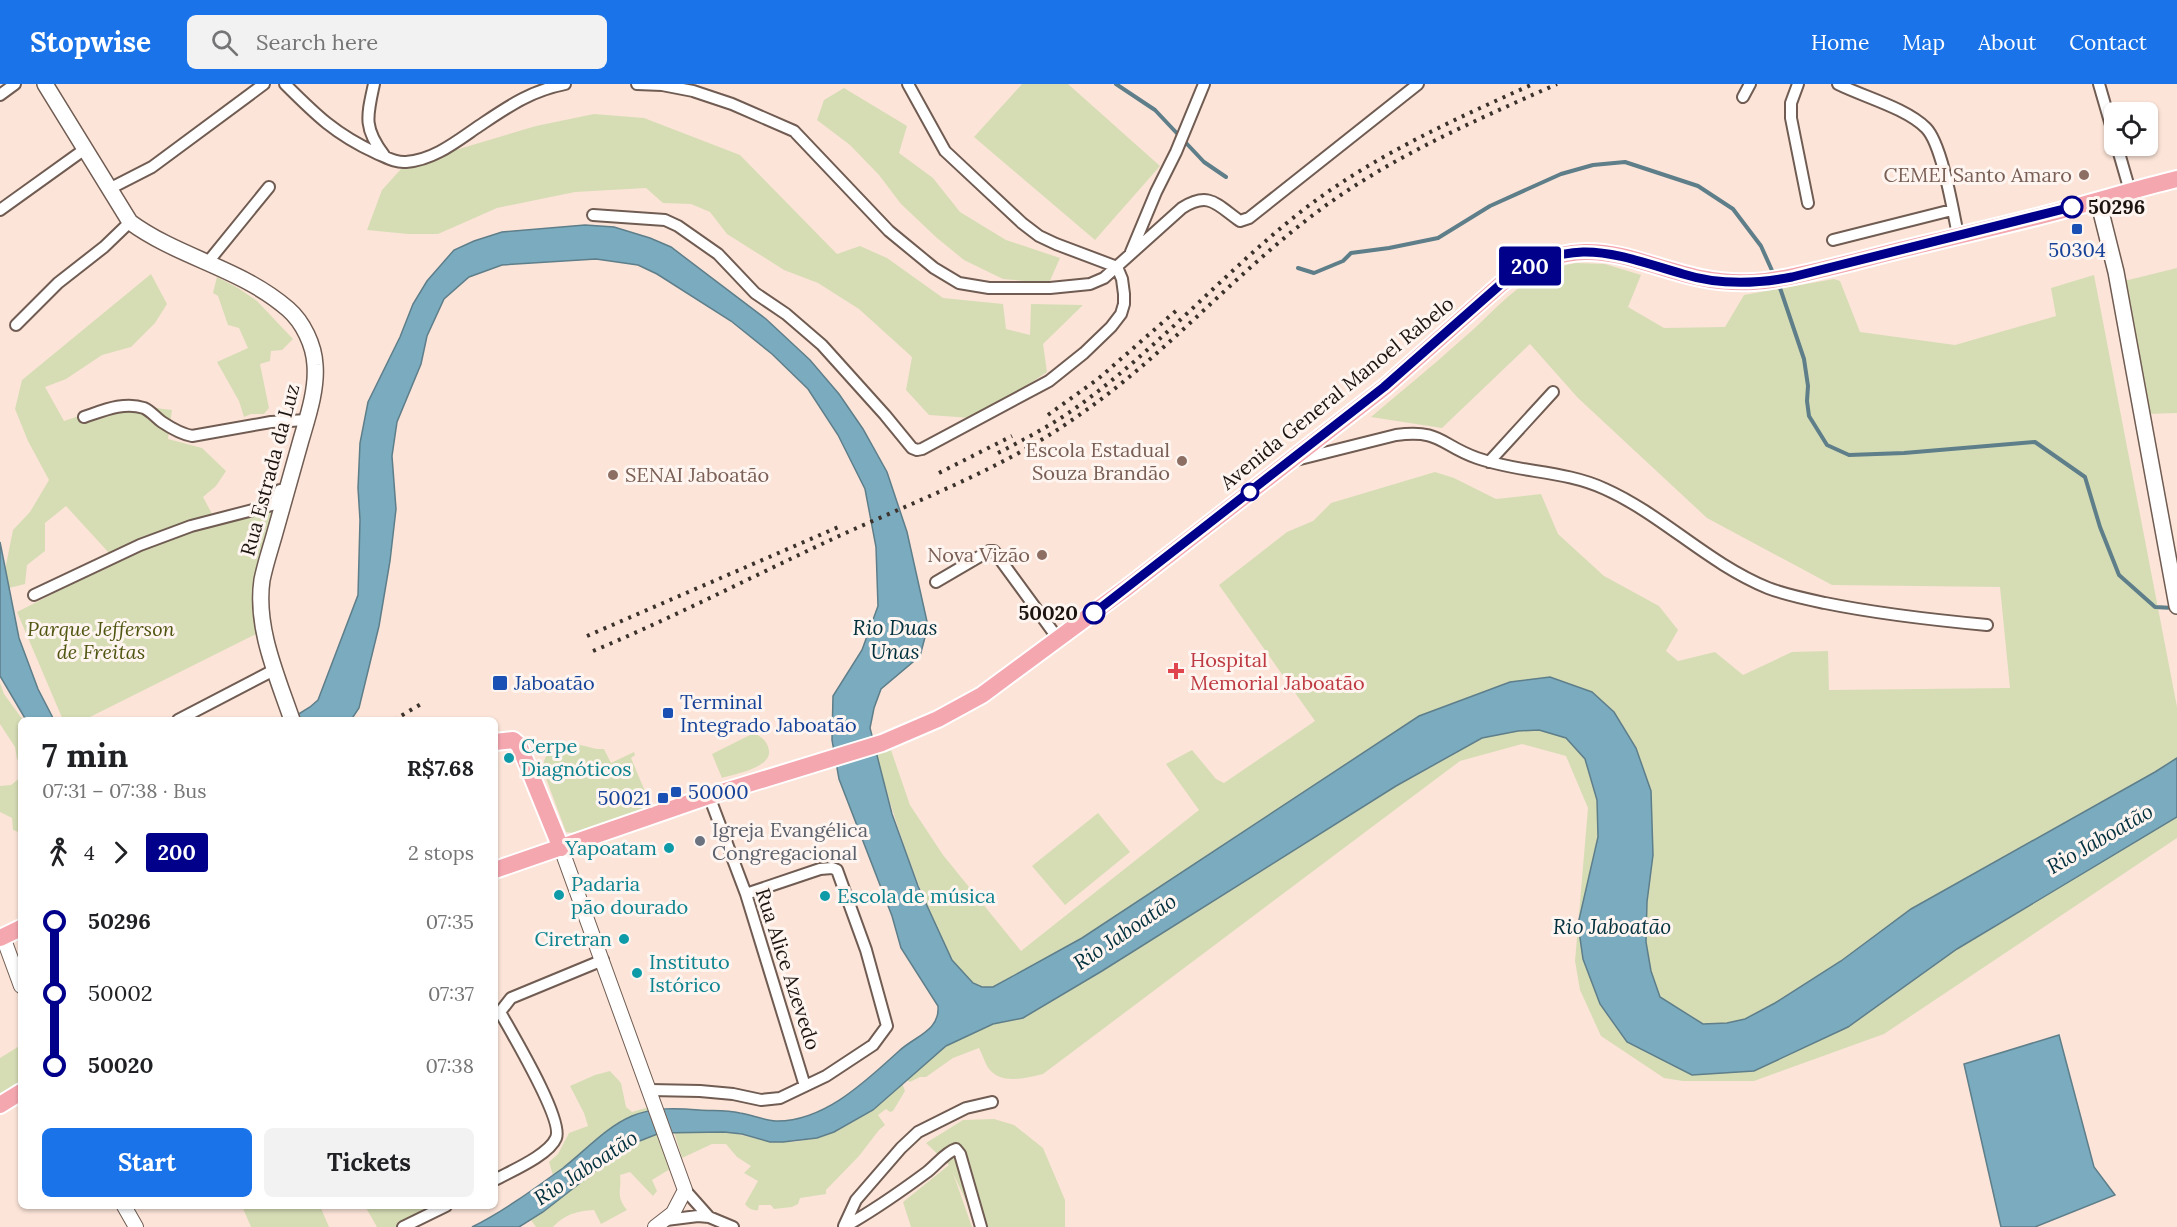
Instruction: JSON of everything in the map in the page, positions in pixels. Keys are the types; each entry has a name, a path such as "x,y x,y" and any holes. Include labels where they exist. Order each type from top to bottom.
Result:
{"main road":[{"name":"Rua Estrada da Luz","path":"45,84 130,222 146,234 244,278 289,310 303,328 310,342 315,363 315,381 307,420 262,580 263,623 274,670 291,717"},
{"name":"Avenida General Manoel Rabelo","path":"498,869 709,796 882,743 939,719 982,695 1059,640 1290,462 1384,387 1501,284 1542,260 1578,252 1605,252 1724,282 1754,282 1786,278 2177,179"},
{"path":"2098,200 2116,272 2177,606"},
{"path":"498,742 517,741 561,848"},
{"path":"1,935 18,929"},
{"path":"0,1105 18,1094"}],"street":[{"path":"0,95 15,84"},
{"path":"110,189 152,167 264,84"},
{"path":"285,84 336,132 386,158 404,163 430,156 531,93 565,84"},
{"path":"374,84 369,113 369,130 374,142 386,158"},
{"path":"637,84 661,85 693,91 732,104 794,131 889,231 934,268 959,283 989,288 1072,286 1098,282 1194,200 1209,200 1240,221 1249,218 1418,84"},
{"path":"593,215 665,220 678,226 718,254 755,293 786,314 822,345 885,414 907,443 917,450 935,443 1049,381 1084,353 1111,327 1121,314 1124,294 1122,279 1117,267 1039,236 968,175 945,151 908,84"},
{"path":"1130,255 1204,84"},
{"path":"1743,97 1750,84"},
{"path":"1798,84 1791,103 1791,118 1808,203"},
{"path":"2099,84 2104,102"},
{"path":"1843,85 1893,108 1924,126 1933,138 1939,154 1958,235"},
{"path":"0,210 85,148"},
{"path":"2120,156 2130,191"},
{"path":"208,262 269,187"},
{"path":"1833,240 1952,210"},
{"path":"16,325 58,283 104,247 130,222"},
{"path":"1489,462 1553,392"},
{"path":"84,417 111,408 141,407 171,428 192,436 271,422 307,420"},
{"path":"1290,462 1377,439 1413,433 1434,435 1489,462 1525,471 1582,479 1605,489 1646,512 1741,576 1770,589 1875,613 1987,625"},
{"path":"34,595 140,545 191,526 272,505 277,500 285,479 290,477"},
{"path":"936,582 989,551 994,551 1059,640"},
{"path":"184,717 274,670"},
{"name":"Rua Alice Azevedo","path":"709,796 746,894 806,1086"},
{"path":"561,848 685,1190 709,1217"},
{"path":"652,1096 733,1094 761,1100 780,1098 826,1076 873,1045 887,1026 866,950 837,870 820,869 746,894"},
{"path":"1,935 18,978"},
{"path":"498,1178 547,1150 558,1133 550,1106 500,1012 511,998 603,960"},
{"path":"844,1227 856,1200 918,1132 966,1108 992,1102"},
{"path":"844,1227 884,1204 956,1149 960,1154 981,1227"},
{"path":"661,1224 679,1204 685,1190"},
{"path":"126,1209 136,1227"},
{"path":"403,1227 440,1209"},
{"path":"661,1224 698,1216 709,1217 733,1227"}],"green space":[{"path":"1022,84 1068,84 1160,166 1095,240 974,137"},
{"path":"844,88 907,126 899,153 933,178 960,212 1006,240 1060,258 1049,283 1003,279 964,260 901,204 879,175 850,145 817,120 824,100"},
{"path":"594,114 644,118 740,155 837,254 860,246 887,258 943,298 1003,304 1006,329 1030,335 1031,304 1083,305 1043,344 1047,372 1002,402 971,418 929,415 906,390 912,357 859,309 818,283 784,270 727,234 710,212 691,204 663,203 646,188 575,192 497,208 438,234 367,230 382,190 411,158 459,149 536,126"},
{"path":"1576,263 1605,264 1641,275 1628,307 1664,328 1725,327 1744,295 1834,279 1840,281 1860,332 1955,345 2056,316 2051,288 2094,275 2177,707 2177,758 1911,909 1841,961 1775,1003 1745,1019 1727,1023 1703,1024 1660,997 1651,971 1646,942 1647,902 1653,855 1550,677 993,987 979,986 967,979 949,953 917,882 876,754 891,750 910,805 943,855 1021,951 1199,810 1166,764 1192,750 1216,779 1224,783 1315,721 1219,585 1287,532 1313,521 1331,503 1435,472 1454,478 1496,499 1541,494 1558,534 1604,576 1659,606 1678,630 1666,651 1678,661 1715,652 1743,675 1792,652 1828,651 1829,690 2010,688 2000,587 1832,585 1707,518 1578,398 1530,344 1442,428 1371,417 1525,283 1540,274"},
{"path":"2177,268 2177,413 2145,414 2120,282"},
{"path":"151,274 167,304 155,323 131,347 102,355 66,379 45,387 64,421 117,403 172,410 168,439 202,448 226,471 216,486 203,497 212,514 110,554 66,506 45,523 45,551 27,565 25,584 9,588 5,570 13,530 30,512 49,480 28,441 15,409 22,380"},
{"path":"217,277 257,301 293,339 282,350 271,351 270,361 260,364 269,408 264,414 251,414 244,417 239,401 217,362 248,348 239,328 228,325 218,296 213,293"},
{"name":"Parque Jefferson de Freitas","path":"276,510 260,632 90,717 62,717 17,612 136,552 198,528"},
{"path":"0,683 4,694 21,717 18,717 18,760 15,747 0,724"},
{"path":"1539,730 1566,738 1585,759 1597,800 1598,837 1578,923 1588,808 1566,756 1522,744 1460,761 1043,1074 1013,1079 998,1076 987,1066 979,1048 953,1058 926,1077 910,1082 906,1079 946,1046 993,1024 1023,1018 1102,971 1396,786 1482,738 1518,731"},
{"path":"754,733 766,742 768,757 758,766 722,778 712,754"},
{"path":"569,744 604,749 611,763 634,752 635,755 631,758 647,796 643,809 573,833 566,832 543,767 549,753"},
{"path":"18,779 18,832 13,830 12,818 0,812 0,786 11,785"},
{"path":"1098,813 1130,852 1065,905 1032,866"},
{"path":"2177,817 2177,838 1884,1034 1754,1081 1683,1081 1664,1078 1601,1036 1580,990 1575,961 1578,925 1583,959 1600,1004 1627,1042 1848,1027 1957,949"},
{"path":"18,1047 18,1083 0,1094 0,1058"},
{"path":"610,1071 621,1083 626,1107 632,1112 649,1107 651,1110 624,1122 553,1175 549,1162 558,1154 569,1133 588,1126 570,1086"},
{"path":"902,1083 905,1091 893,1111 886,1109 878,1115 885,1125 826,1190 826,1194 800,1198 798,1204 792,1207 774,1209 771,1205 759,1205 758,1210 749,1208 745,1204 758,1181 744,1173 751,1166 737,1157 726,1144 712,1144 682,1158 674,1132 733,1133 770,1142 794,1142 817,1138 844,1127 873,1110"},
{"path":"994,1119 1014,1125 1043,1148 1065,1200 1065,1227 978,1227 953,1173 972,1227 911,1227 903,1202 949,1165 926,1143 963,1120"},
{"path":"660,1133 672,1166 652,1180 657,1191 653,1196 630,1172 620,1175 620,1197 627,1210 601,1224 594,1210 572,1214 553,1227 536,1227 531,1220 593,1172 626,1149"},
{"path":"243,1209 321,1209 329,1227 251,1227"},
{"path":"367,1209 433,1209 396,1227 377,1227"}],"water":[{"name":"Rio Jaboatão","path":"585,225 614,227 671,247 766,319 810,360 839,394 863,429 887,472 907,532 928,626 920,656 881,689 870,728 892,814 918,886 952,960 973,983 982,987 993,987 1082,938 1419,716 1510,682 1550,677 1592,692 1614,712 1636,748 1651,791 1653,855 1647,902 1646,942 1651,971 1660,997 1703,1024 1727,1023 1745,1019 1775,1003 1841,961 1911,909 2177,758 2177,817 1957,949 1848,1027 1754,1071 1692,1075 1627,1042 1600,1004 1583,959 1578,924 1598,837 1597,800 1585,759 1566,738 1539,730 1518,731 1482,738 1396,786 1102,971 1023,1018 993,1024 946,1046 873,1110 834,1132 817,1138 783,1142 770,1142 742,1134 724,1132 660,1133 637,1142 607,1162 543,1212 519,1227 472,1227 541,1184 613,1126 640,1113 673,1109 725,1111 776,1121 794,1120 811,1115 858,1087 905,1046 931,1027 938,1014 938,1006 901,948 892,916 839,779 832,740 833,696 862,650 878,606 876,547 865,489 838,435 808,389 772,354 731,321 657,274 638,265 596,259 502,265 469,277 444,299 427,336 421,364 397,422 392,456 396,509 390,561 379,626 359,708 353,717 294,717 318,700 358,595 360,443 368,402 400,337 413,304 427,281 454,250 502,232"},
{"path":"0,542 19,638 38,689 52,717 24,717 0,676"},
{"path":"2059,1035 2094,1167 2115,1195 2035,1227 2001,1227 1964,1064"}],"waterway":[{"path":"1116,84 1155,110 1204,162 1226,177"},
{"path":"1298,268 1314,273 1343,261 1351,253 1438,238 1490,206 1561,174 1593,165 1625,162 1698,186 1733,209 1761,246 1774,275"},
{"path":"1779,285 1804,359 1809,416 1827,445 1849,455 1904,453 2035,442 2085,477 2100,527 2119,575 2155,607 2173,608"}],"railway":[{"path":"998,453 1058,420 1107,384 1274,234 1330,191 1414,140 1533,84"},
{"path":"593,651 958,483 1045,438 1104,397 1135,372 1252,266 1313,215 1371,176 1431,142 1557,84"},
{"path":"1048,415 1098,379 1178,309"},
{"path":"939,473 1012,436"},
{"path":"587,636 843,525"},
{"path":"399,717 421,704"}],"bus line":[{"name":"200","path":"1094,613 1384,387 1501,284 1542,260 1594,251 1615,254 1701,278 1724,282 1754,282 1792,277 2072,207"}],"place":[{"name":"CEMEI Santo Amaro","path":"2084,175"},
{"name":"50296","path":"2072,207"},
{"name":"50304","path":"2077,229"},
{"name":"Escola Estadual Souza Brandão","path":"1182,461"},
{"name":"SENAI Jaboatão","path":"613,475"},
{"name":"Nova Vizão","path":"1042,555"},
{"name":"50020","path":"1094,613"},
{"name":"Hospital Memorial Jaboatão","path":"1176,671"},
{"name":"Jaboatão","path":"500,683"},
{"name":"Terminal Integrado Jaboatão","path":"668,713"},
{"name":"Cerpe Diagnóticos","path":"509,758"},
{"name":"50000","path":"676,792"},
{"name":"50021","path":"663,798"},
{"name":"Igreja Evangélica Congregacional","path":"700,841"},
{"name":"Yapoatam","path":"669,848"},
{"name":"Padaria pão dourado","path":"559,895"},
{"name":"Escola de música","path":"825,896"},
{"name":"Ciretran","path":"624,939"},
{"name":"Instituto Istórico","path":"637,973"}],"water label":[{"name":"Rio Duas Unas","path":"895,640"}]}
